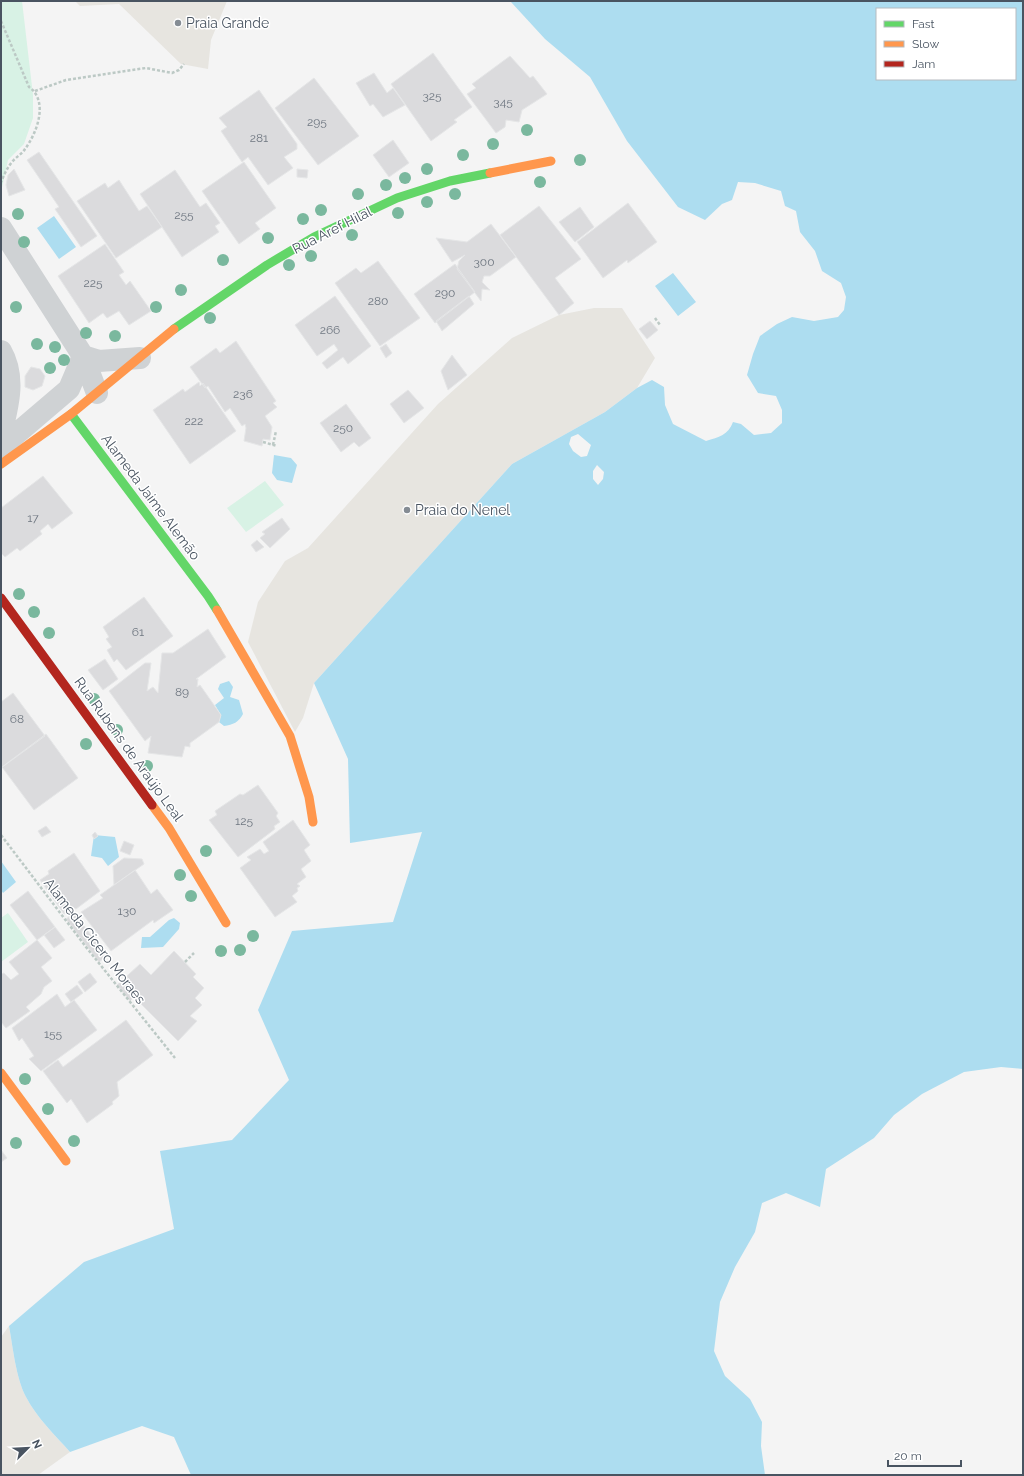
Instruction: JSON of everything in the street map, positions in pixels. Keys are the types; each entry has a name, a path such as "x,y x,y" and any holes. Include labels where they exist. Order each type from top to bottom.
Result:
{"street":[{"name":"Rua Aref Hilal","path":"1,464 71,414 176,327 267,265 314,237 397,198 450,181 551,161"},
{"path":"1,228 83,356 97,393"},
{"path":"1,351 5,358 10,378 8,402 1,434"},
{"path":"83,356 99,360 140,358"},
{"path":"1,447 69,389 83,356"},
{"name":"Alameda Jaime Alemão","path":"71,414 208,596 237,643 290,736 309,797 313,822"},
{"name":"Rua Rubens de Araújo Leal","path":"1,598 170,828 226,923"},
{"path":"1,1073 66,1161"}],"path":[{"path":"1,21 29,87 35,91 41,105 35,132 24,151 11,162 1,182"},
{"path":"35,91 66,80 146,68 172,73 179,70 184,64"},
{"path":"655,318 660,325"},
{"path":"272,445 276,431"},
{"path":"263,442 277,446"},
{"name":"Alameda Cícero Moraes","path":"1,835 86,946 175,1058"},
{"path":"185,962 194,953"}],"green space":[{"path":"1,1 22,1 33,95 33,118 24,144 8,160 1,192"},
{"path":"265,481 284,505 246,532 227,508"},
{"path":"8,913 28,942 1,962 1,918"}],"sand":[{"name":"Praia Grande","path":"75,1 227,1 211,40 208,69 181,64 119,4 80,6"},
{"name":"Praia do Nenel","path":"594,308 622,308 655,358 637,388 605,412 512,464 314,683 303,718 295,732 248,642 258,602 285,561 308,548 438,404 512,338 559,315"},
{"path":"9,1326 17,1372 26,1397 30,1405 52,1433 70,1452 38,1475 1,1475 1,1337"}],"water":[{"path":"504,1 1023,1 1023,1069 1001,1067 964,1072 922,1094 894,1115 874,1138 826,1169 820,1207 786,1193 762,1203 755,1232 735,1267 720,1302 714,1351 725,1376 750,1399 762,1422 761,1446 765,1475 191,1475 174,1437 142,1426 70,1452 52,1433 30,1405 26,1397 17,1372 9,1326 84,1262 174,1229 160,1151 232,1140 289,1080 258,1010 292,931 393,922 422,832 350,843 348,759 314,683 512,464 605,412 637,388 652,380 664,387 665,405 673,424 706,441 726,433 733,422 741,424 754,435 771,433 782,423 782,410 776,396 758,393 747,375 760,336 777,324 792,317 814,321 838,317 844,310 846,297 841,283 822,271 815,251 800,232 796,211 785,206 781,191 755,183 738,182 732,200 722,204 705,220 678,207 627,141 590,77 545,39 511,2","holes":["578,434 591,445 587,456 581,457 573,451 569,444 571,437","597,465 604,472 603,479 598,485 593,479 593,471"]},
{"path":"54,216 76,247 59,259 37,228"},
{"path":"673,273 696,302 678,316 655,286"},
{"path":"274,455 291,458 297,465 292,483 277,480 272,473"},
{"path":"229,681 233,687 230,697 239,700 243,714 235,723 224,726 219,722 221,715 215,705 224,698 218,689 220,684"},
{"path":"94,835 115,837 119,857 108,866 102,858 91,856"},
{"path":"1,861 16,882 3,893 1,890"},
{"path":"174,918 180,923 179,929 163,947 141,948 142,937 150,937 169,920"}],"building":[{"path":"433,53 472,107 454,120 457,122 431,141 391,84"},
{"path":"510,56 530,78 533,76 547,94 522,110 519,122 506,120 505,127 496,133 467,94 476,88 472,84"},
{"path":"374,73 387,93 393,88 405,105 383,117 373,104 370,106 356,83"},
{"path":"314,78 359,136 318,165 275,108"},
{"path":"259,90 297,144 297,149 284,157 293,168 268,185 248,157 242,162 221,131 227,127 219,118"},
{"path":"393,140 409,163 389,177 373,155"},
{"path":"39,152 97,236 81,247 55,209 59,207 27,160"},
{"path":"244,162 276,208 255,223 260,229 239,244 202,191"},
{"path":"14,169 25,190 9,196 6,185 8,175"},
{"path":"297,169 308,170 307,178 297,177"},
{"path":"175,170 200,207 206,203 220,223 215,226 219,232 182,257 140,194"},
{"path":"119,180 139,211 147,206 162,227 116,258 77,201 105,183 108,188"},
{"path":"628,203 657,242 628,263 627,260 603,278 577,242"},
{"path":"539,206 581,259 555,278 574,303 559,315 500,235"},
{"path":"580,207 594,227 575,242 559,222"},
{"path":"491,224 516,257 490,276 484,276 482,282 490,290 482,289 481,301 457,269 459,261 465,255 452,262 436,238 467,242"},
{"path":"105,244 124,272 119,275 126,285 130,281 151,311 129,325 119,311 107,318 103,313 89,323 58,276"},
{"path":"378,261 420,318 380,346 335,283 356,268 361,273"},
{"path":"455,264 475,292 435,323 414,294"},
{"path":"335,296 371,346 348,364 343,357 327,369 322,363 338,350 334,344 317,356 295,325"},
{"path":"469,296 474,304 442,331 436,321"},
{"path":"650,321 658,330 647,339 639,329"},
{"path":"236,341 276,401 273,403 277,407 265,416 272,427 270,440 263,439 262,446 244,441 246,428 245,424 242,426 230,408 225,412 208,386 205,388 190,367 216,348 220,353"},
{"path":"386,344 392,353 386,358 380,348"},
{"path":"452,355 467,375 448,390 441,371"},
{"path":"31,367 40,369 45,376 42,386 33,390 25,387 25,376"},
{"path":"199,382 200,386 203,383 236,431 190,464 153,410 183,389 185,392"},
{"path":"408,390 424,408 404,423 390,404"},
{"path":"346,404 371,438 359,447 354,442 341,452 320,423"},
{"path":"43,476 73,513 52,529 48,524 40,531 42,534 20,551 17,548 5,557 1,553 1,508"},
{"path":"282,518 290,529 270,548 260,538 265,534 262,532"},
{"path":"257,540 264,547 256,552 251,545"},
{"path":"144,597 173,636 126,670 117,659 114,662 107,650 112,647 106,639 109,637 103,627"},
{"path":"208,629 226,657 196,679 198,679 197,687 200,685 221,715 219,722 190,743 190,747 185,746 182,757 148,753 151,736 145,741 109,691 145,663 151,663 147,691 153,687 158,693 162,653 173,653"},
{"path":"105,659 118,679 103,690 88,670"},
{"path":"13,693 45,736 1,768 1,702"},
{"path":"46,734 78,778 34,810 2,767"},
{"path":"258,785 278,813 276,816 280,822 274,826 275,829 238,857 209,820 217,815 215,811 240,794 243,795"},
{"path":"293,820 310,845 304,850 311,861 301,869 306,877 297,884 300,886 297,888 298,891 292,896 297,902 275,917 240,868 251,860 247,857 260,849 264,854 269,851 263,842"},
{"path":"46,826 51,832 42,837 38,831"},
{"path":"95,832 98,836 94,839 92,835"},
{"path":"124,841 134,845 130,855 120,851"},
{"path":"74,853 100,891 76,909 73,908 64,914 40,880 49,874 48,871"},
{"path":"124,858 142,859 144,864 114,885 113,866"},
{"path":"135,870 151,894 157,889 173,910 154,923 153,920 111,951 81,912 103,898 100,895"},
{"path":"28,891 55,927 37,940 10,905"},
{"path":"74,913 107,956 99,962 66,919"},
{"path":"55,927 65,940 54,948 44,935"},
{"path":"37,940 52,958 41,967 52,981 44,987 41,994 26,1007 30,1011 6,1028 1,1022 1,974 4,973 11,980 19,974 9,962"},
{"path":"174,951 196,974 193,977 204,988 195,998 202,1005 190,1016 197,1021 178,1041 134,997 130,1001 117,985 140,964 151,975"},
{"path":"90,973 97,982 85,992 78,982"},
{"path":"77,985 83,993 71,1002 65,994"},
{"path":"57,994 65,1007 74,1000 97,1030 41,1071 29,1059 34,1056 22,1038 19,1041 12,1028"},
{"path":"126,1020 153,1055 117,1082 119,1096 112,1102 113,1104 87,1123 71,1099 67,1103 43,1071 58,1060 63,1067"},
{"path":"1,1150 7,1158 1,1162"}],"traffic: fast":[{"path":"174,329 267,265 314,237 397,198 450,181 490,173"},
{"path":"71,414 217,610"}],"traffic: slow":[{"path":"490,173 551,161"},
{"path":"1,464 71,414 174,329"},
{"path":"217,610 290,736 309,797 313,822"},
{"path":"152,805 169,828 226,923"},
{"path":"1,1073 66,1161"}],"traffic: jam":[{"path":"1,598 152,805"}],"place":[{"name":"Praia Grande","path":"178,23"},
{"name":"Praia do Nenel","path":"407,510"}]}
